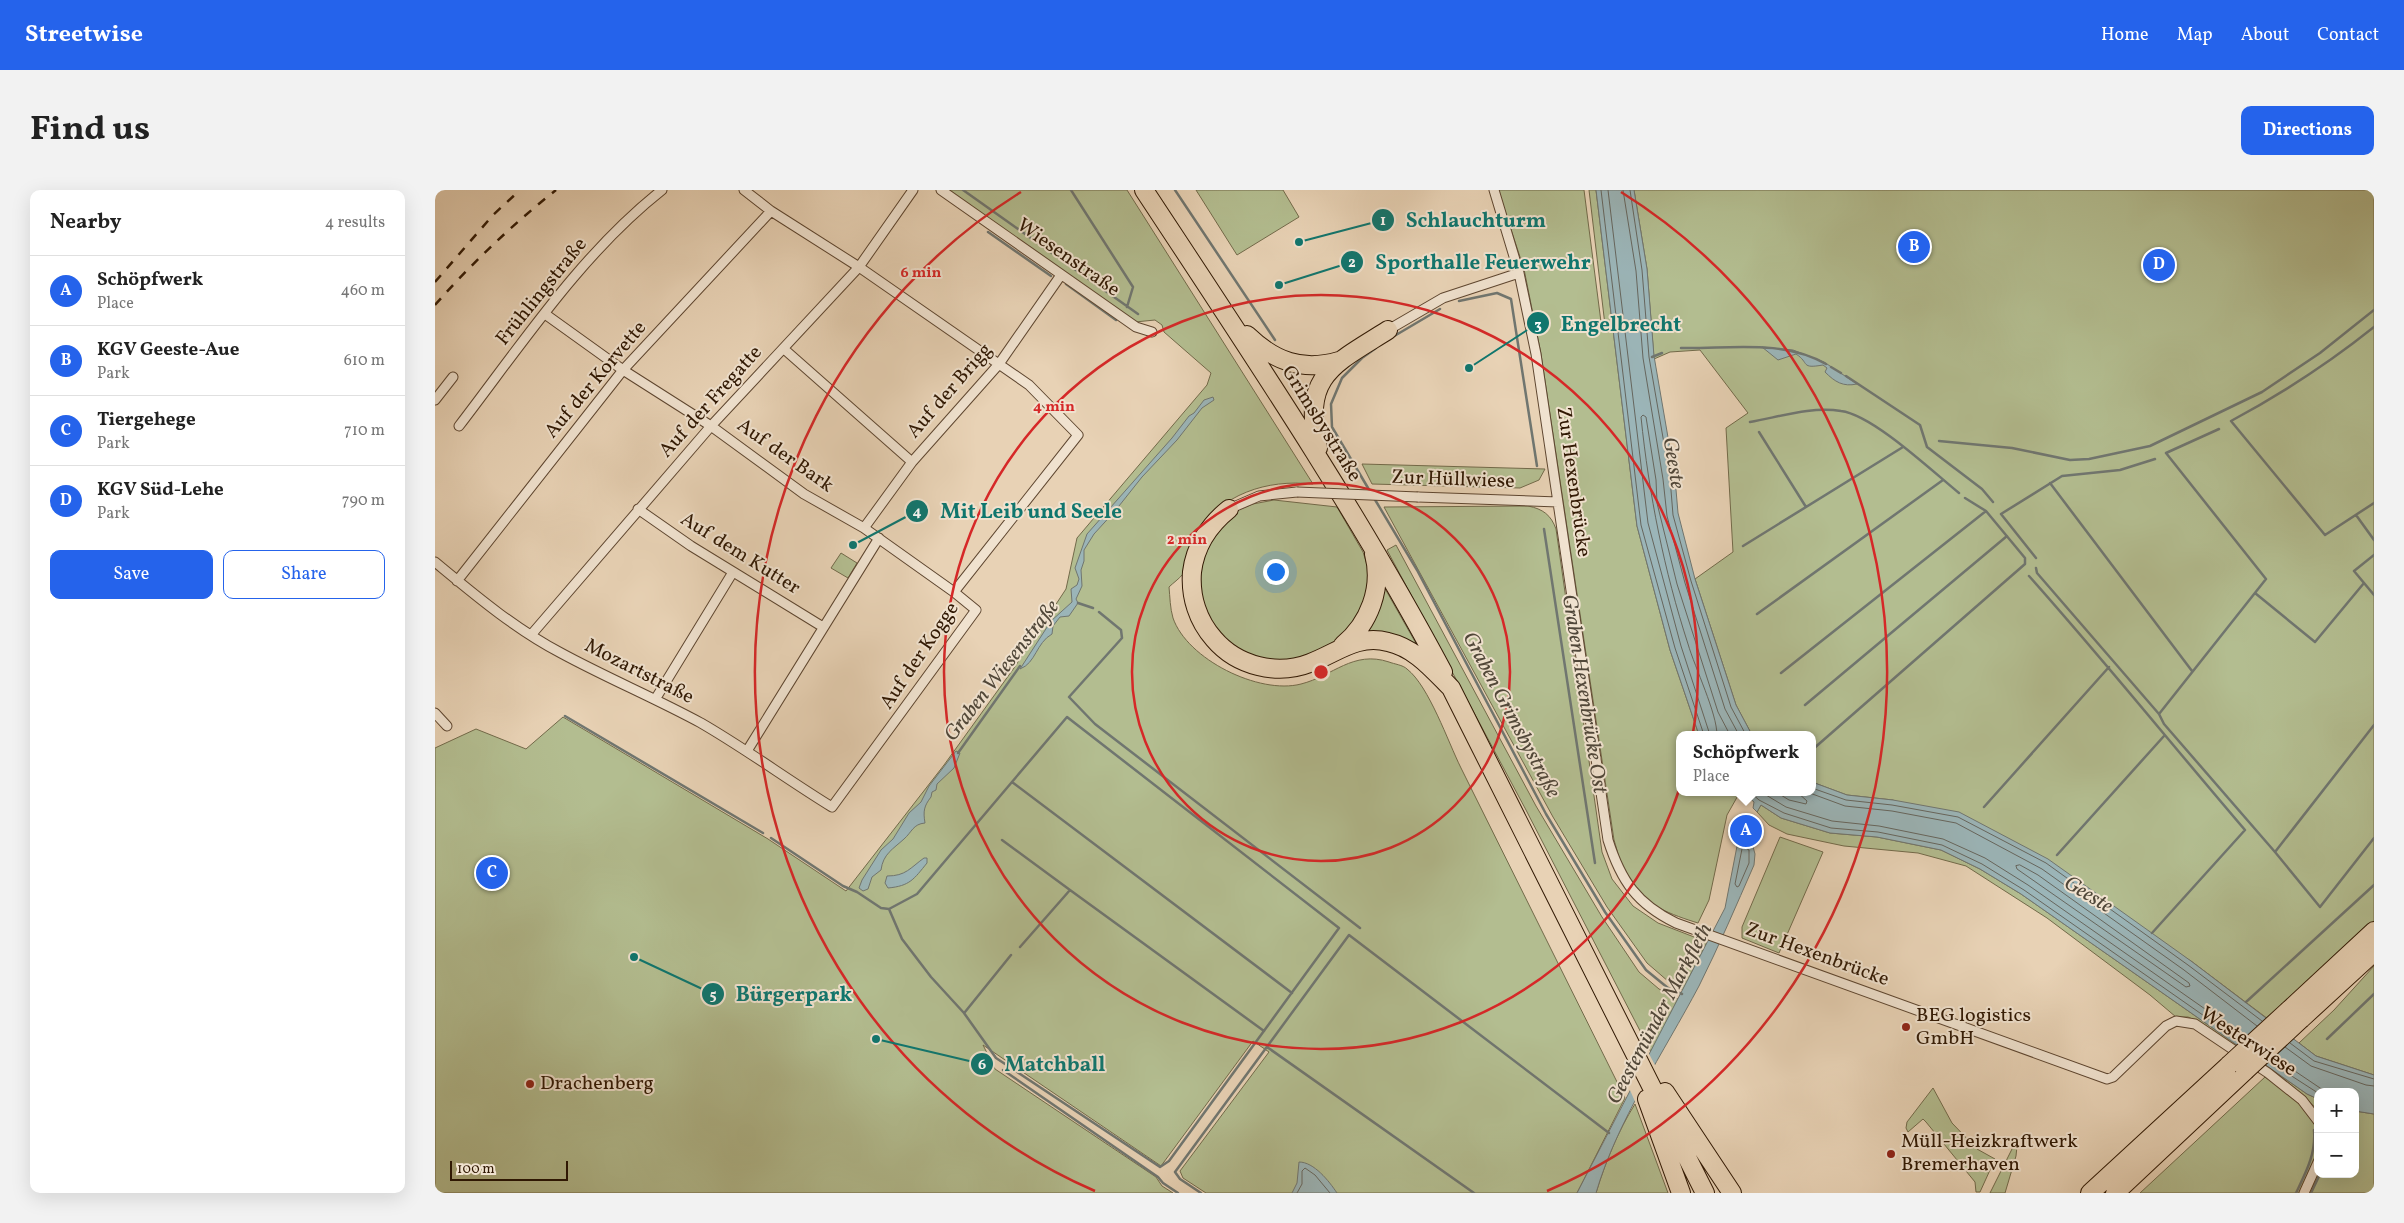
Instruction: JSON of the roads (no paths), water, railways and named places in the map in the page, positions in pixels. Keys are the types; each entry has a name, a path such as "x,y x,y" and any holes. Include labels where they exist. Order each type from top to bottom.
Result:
{"highway":[{"name":"Grimsbystraße","path":"1144,190 1321,461 1402,596 1451,688 1653,1089"},
{"path":"1229,318 1258,346 1282,360 1308,366 1339,361"},
{"path":"1321,461 1313,426 1313,405 1322,380 1339,361 1388,330"},
{"path":"1229,509 1204,537 1193,566 1192,586 1195,607 1210,634 1224,649 1242,660 1272,668 1303,666 1338,648 1368,640 1399,644 1421,657 1451,688"},
{"path":"1338,648 1357,631 1370,609 1377,584 1377,571 1372,546"},
{"path":"2295,1015 2374,931"},
{"path":"2090,1193 2237,1068 2295,1015 2374,952"},
{"path":"2115,1193 2146,1165 2237,1068"},
{"path":"1653,1089 1681,1193"},
{"path":"1653,1089 1705,1193"},
{"path":"1653,1089 1732,1193"},
{"path":"2125,1193 2146,1165"}],"street":[{"name":"Frühlingstraße","path":"459,426 545,314 603,243 639,208 662,190"},
{"path":"744,190 771,211 859,267 999,364"},
{"name":"Auf der Fregatte","path":"531,635 711,426 859,267 913,190"},
{"name":"Wiesenstraße","path":"941,190 1136,327 1152,332"},
{"name":"Zur Hexenbrücke","path":"1494,190 1519,273 1536,354 1608,840 1614,860 1623,878 1645,905 1661,916 1705,933 2107,1079 2113,1077 2165,1026 2176,1021"},
{"name":"Auf der Korvette","path":"457,580 623,370 771,211"},
{"path":"1388,330 1443,298 1519,273"},
{"name":"Auf der Brigg","path":"863,528 912,462 999,364 1061,275"},
{"name":"Auf der Bark","path":"545,314 623,370 711,426 805,494 879,538 955,592"},
{"path":"784,349 912,462"},
{"name":"Auf der Kogge","path":"832,807 977,610 955,592 1078,435 1029,385 999,364"},
{"path":"435,400 453,377"},
{"name":"Zur Hüllwiese","path":"1229,509 1259,496 1297,492 1558,502"},
{"name":"Auf dem Kutter","path":"638,509 691,546 823,627"},
{"path":"747,751 879,538"},
{"name":"Mozartstraße","path":"435,562 499,614 531,635 561,653 656,698 747,751 832,807"},
{"path":"656,698 733,572"},
{"path":"435,713 447,726"},
{"name":"Westerwiese","path":"2176,1021 2195,1024 2253,1063 2302,1100 2314,1116"},
{"path":"2304,1193 2314,1171"}],"water":[{"path":"1596,190 1634,190 1647,269 1654,356 1675,478 1678,513 1695,579 1736,705 1750,731 1698,731 1670,650 1637,526"},
{"path":"1762,347 1793,350 1824,362 1857,384 1847,385 1839,383 1825,372 1827,368 1823,365 1808,366 1796,354 1778,360"},
{"path":"1213,397 1214,400 1202,408 1177,440 1142,477 1094,534 1084,550 1084,561 1081,570 1082,586 1076,599 1078,603 1069,616 1060,617 1053,626 1052,634 1043,642 1029,662 1020,669 1051,621 1072,602 1071,589 1077,585 1079,579 1075,568 1087,534 1172,438 1189,416 1194,413 1204,400"},
{"path":"956,751 960,753 954,768 937,784 936,790 932,792 925,806 925,823 915,827 889,852 882,864 881,870 872,877 868,889 863,891 859,888 862,880 881,850 893,839 909,813 921,802 929,786"},
{"name":"Geeste","path":"1816,783 1847,795 1893,800 1959,812 2048,859 2191,961 2316,1056 2374,1075 2374,1114 2359,1112 2359,1088 2314,1088 2314,1097 2307,1094 2021,894 1980,869 1941,850 1877,837 1830,833 1781,818 1761,805 1757,812 1753,808 1754,802 1747,796 1816,796"},
{"path":"1738,841 1752,843 1755,854 1754,865 1720,941 1699,986 1629,1113 1605,1166 1596,1193 1577,1193 1725,908"},
{"path":"924,858 927,858 927,863 911,881 902,886 888,888 885,883 887,876 899,875"},
{"path":"1299,1162 1316,1169 1337,1193 1292,1193 1297,1183"}],"waterway":[{"path":"963,190 1138,314"},
{"path":"1071,190 1133,287 1127,307"},
{"name":"Graben Grimsbystraße","path":"1175,190 1275,340"},
{"path":"988,232 1051,276"},
{"path":"1066,284 1116,320"},
{"path":"1459,301 1497,293 1511,299 1537,466"},
{"path":"1396,335 1440,309"},
{"path":"1939,441 2012,448 2070,460 2089,459 2150,446 2262,392 2320,353 2374,310"},
{"path":"2374,327 2305,377 2231,421 2325,535 2374,503"},
{"path":"1371,493 1332,427 1331,404 1342,378 1362,358 1376,348"},
{"path":"1681,348 1774,348 1809,356 1826,364"},
{"path":"1652,357 1662,353"},
{"path":"1831,367 1841,373"},
{"path":"1846,376 1920,425 1927,447 1982,489 1993,502"},
{"path":"1750,422 1818,410 1841,411 1854,415 1886,433 1959,493"},
{"path":"2159,714 2266,579 2166,453 2219,429"},
{"path":"1759,432 1806,507"},
{"path":"1743,546 1903,447"},
{"path":"2036,558 2001,514 2062,476 2120,470 2155,459"},
{"path":"1757,614 1943,480"},
{"path":"2050,483 2192,671"},
{"name":"Graben Grimsbystraße","path":"1374,498 1417,570 1546,814 1605,912 1646,970 1668,988 1682,994"},
{"path":"1816,747 2025,564 2025,558 1986,511 1965,498"},
{"path":"1781,673 1986,511"},
{"path":"2356,515 2374,540"},
{"name":"Graben Hexenbrücke Ost","path":"1544,529 1595,863"},
{"path":"1805,705 2007,536"},
{"path":"2374,555 2354,571 2374,595"},
{"path":"2036,568 2037,573 2159,714 2164,724 2320,907 2374,838"},
{"path":"2029,576 2245,830 2152,933"},
{"path":"2255,593 2315,642 2364,583"},
{"path":"1078,603 1093,608"},
{"path":"1099,612 1121,630 1122,638 1069,697 1095,724 1360,928"},
{"name":"Graben Wiesenstraße","path":"958,753 1020,666"},
{"path":"1984,807 2109,667"},
{"path":"565,716 763,833"},
{"path":"771,838 843,886 857,892 881,908 889,909 917,894 1067,717 1339,928 1169,1161 1160,1167 996,1058 964,1013 931,977 902,939 889,909"},
{"path":"2275,852 2374,725"},
{"path":"2057,855 2164,736"},
{"path":"1012,782 1292,993"},
{"path":"1002,840 1070,890 1020,947"},
{"path":"2246,1002 2374,885"},
{"path":"1070,890 1264,1031"},
{"path":"1201,1193 1180,1179 1175,1172 1349,935 1609,1133"},
{"path":"965,1012 1011,955"},
{"path":"2327,1039 2374,994"},
{"path":"1267,1047 1474,1193"},
{"path":"1003,1070 1158,1177 1163,1183 1178,1193"},
{"path":"2296,1193 2312,1155 2314,1133"},
{"path":"2311,1193 2318,1178"}],"railway":[{"path":"435,282 493,215 520,190"},
{"path":"435,305 493,245 556,190"}],"place":[{"name":"Schlauchturm","path":"1299,242"},
{"name":"KGV Geeste-Aue","path":"1914,247"},
{"name":"KGV Süd-Lehe","path":"2159,265"},
{"name":"Sporthalle Feuerwehr","path":"1279,285"},
{"name":"Engelbrecht","path":"1469,368"},
{"name":"Mit Leib und Seele","path":"853,545"},
{"name":"Schöpfwerk","path":"1746,831"},
{"name":"Tiergehege","path":"492,873"},
{"name":"Bürgerpark","path":"634,957"},
{"name":"BEG logistics GmbH","path":"1906,1027"},
{"name":"Matchball","path":"876,1039"},
{"name":"Drachenberg","path":"530,1084"},
{"name":"Müll-Heizkraftwerk Bremerhaven","path":"1891,1154"}],"water label":[{"name":"Geestemünder Markfleth","path":"1660,1014"}]}
